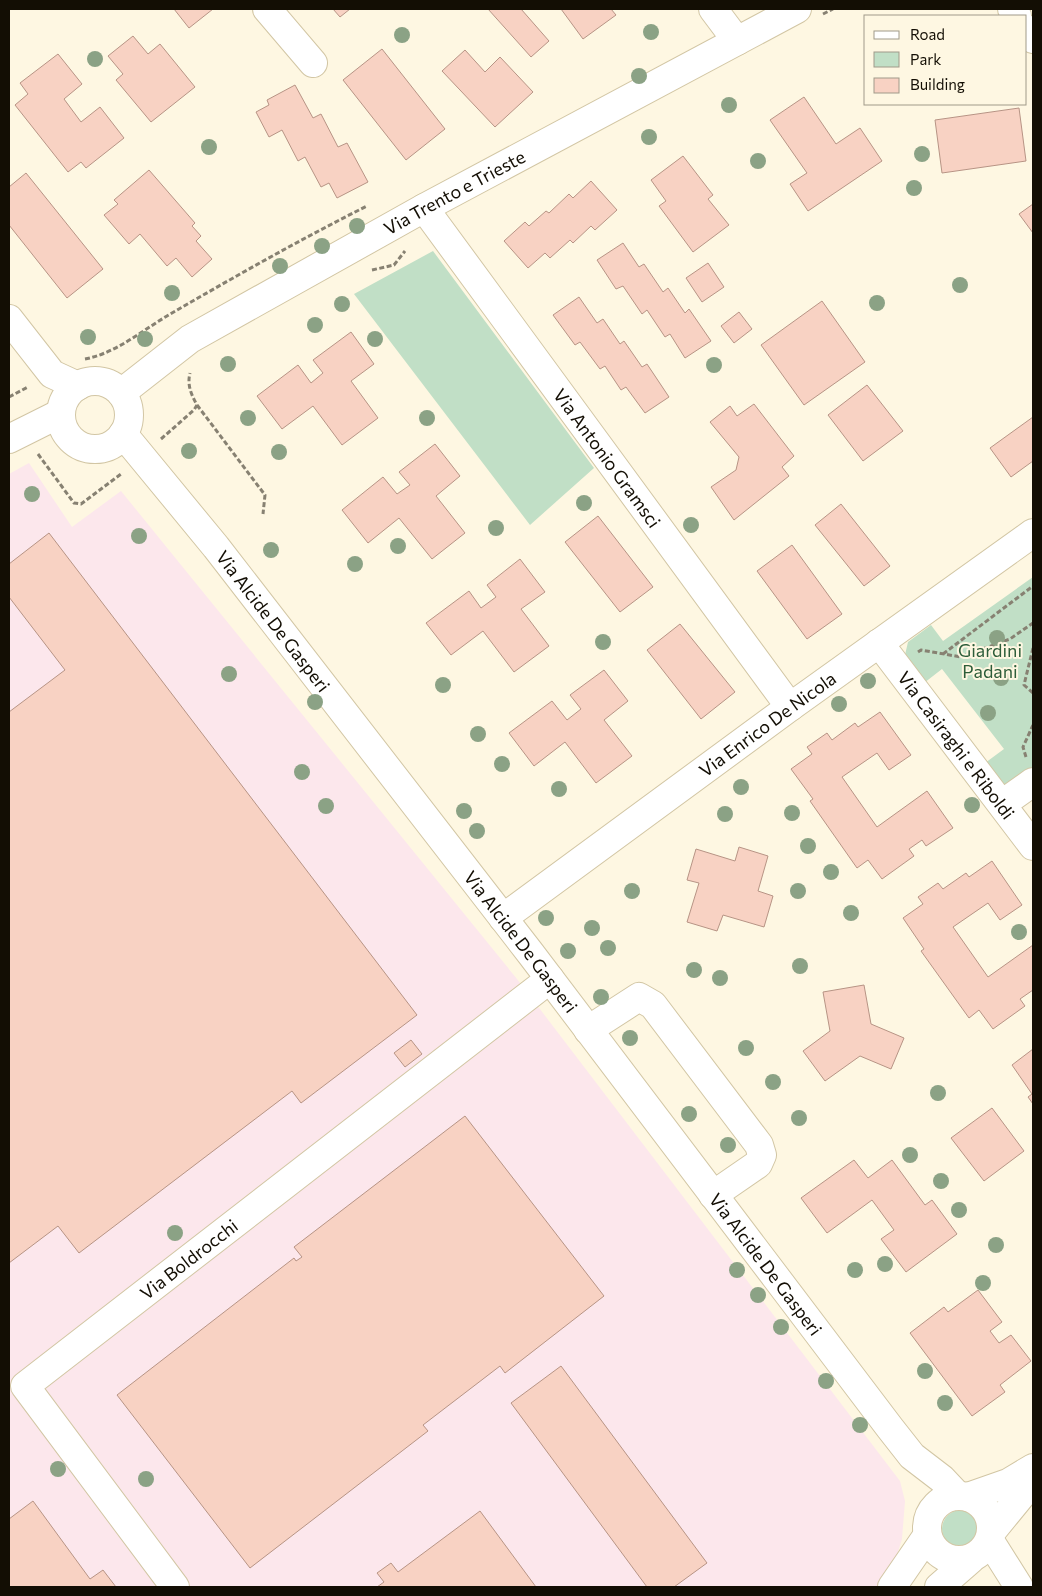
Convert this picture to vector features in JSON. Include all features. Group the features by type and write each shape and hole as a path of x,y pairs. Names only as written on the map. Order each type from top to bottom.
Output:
{"street":[{"path":"267,9 313,63"},
{"path":"713,9 737,41"},
{"name":"Via Trento e Trieste","path":"121,393 190,340 424,208 737,41 808,13"},
{"name":"Via Antonio Gramsci","path":"424,208 790,707"},
{"path":"9,319 52,374 78,386"},
{"path":"86,382 105,382 121,393 128,413 127,424 115,442 106,447 95,449 84,447 67,435 62,425 63,402 78,386 86,382"},
{"path":"9,439 61,414"},
{"name":"Via Alcide De Gasperi","path":"122,434 216,547 503,918 912,1456 927,1491 928,1525"},
{"name":"Via Enrico De Nicola","path":"503,918 790,707 1033,533"},
{"name":"Via Casiraghi e Riboldi","path":"879,643 1033,846"},
{"path":"1002,804 1031,773"},
{"name":"Via Boldrocchi","path":"175,1587 25,1386 550,979"},
{"path":"588,1030 639,997 654,1005 759,1145 762,1155 758,1164 713,1195"},
{"name":"Via Alcide De Gasperi","path":"912,1456 963,1496"},
{"path":"892,1587 928,1525 936,1505 946,1499 1008,1483 1033,1468"},
{"path":"939,1587 982,1552 991,1536 1033,1481"},
{"path":"963,1496 978,1501 986,1510 991,1520 991,1536 1019,1587"},
{"path":"928,1525 933,1548 944,1557 957,1561 970,1560"}],"path":[{"path":"808,13 833,9"},
{"path":"192,366 188,380 191,394 265,495 263,514"},
{"path":"37,452 74,503 81,504 143,458 168,431 194,410 197,404"},
{"path":"942,654 1033,586"},
{"path":"898,667 921,650 961,658 1010,640 1033,624"},
{"path":"1033,648 1024,684 1033,692"},
{"path":"1031,773 1023,747 1033,725"}],"shaded area":[{"path":"29,463 72,527 121,491 517,979 900,1481 905,1501 902,1539 888,1583 883,1587 9,1587 9,474"}],"green space":[{"path":"433,251 594,468 530,525 354,294"},
{"name":"Giardini Padani","path":"1033,577 1033,773 1016,785 1000,786 985,763 1004,749 942,669 924,683 905,655 908,642 931,625 943,641"},
{"path":"961,1510 975,1515 980,1529 975,1543 961,1548 947,1543 942,1529 947,1515"}],"building":[{"path":"174,9 213,9 189,28"},
{"path":"333,9 350,9 340,17"},
{"path":"488,9 521,9 549,41 531,57"},
{"path":"561,9 611,9 616,15 583,39"},
{"path":"133,36 148,54 160,44 195,87 151,122 116,80 123,74 108,56"},
{"path":"382,49 445,129 406,160 343,80"},
{"path":"465,50 485,72 500,57 533,92 495,127 442,71"},
{"path":"58,54 82,84 64,99 81,122 100,107 124,138 86,168 81,162 68,172 15,105 28,94 20,83"},
{"path":"295,85 313,118 321,114 338,147 347,143 368,182 337,198 329,183 321,187 305,157 298,161 282,130 269,137 256,112 269,105 267,100"},
{"path":"804,97 836,144 860,128 882,161 808,211 790,184 807,173 770,120"},
{"path":"1019,108 1026,161 942,173 935,120"},
{"path":"683,156 713,195 708,199 729,225 693,252 659,206 666,201 651,180"},
{"path":"149,170 195,223 192,226 201,236 196,241 212,259 192,277 176,258 167,266 140,234 129,244 104,215 118,204 114,200"},
{"path":"26,173 103,269 67,298 9,225 9,187"},
{"path":"591,181 617,210 595,230 591,226 573,243 570,240 550,258 545,253 528,268 504,241 525,222 529,226 546,211 549,213 569,194 573,198"},
{"path":"1033,204 1033,233 1019,214"},
{"path":"623,243 639,267 644,264 663,292 668,288 685,313 689,309 711,341 685,358 670,334 665,337 647,310 642,314 623,286 616,289 597,260"},
{"path":"708,263 724,287 702,302 686,278"},
{"path":"579,297 597,323 603,319 620,344 624,341 642,367 647,364 669,397 645,413 626,387 621,390 605,366 600,369 580,342 575,345 553,315"},
{"path":"822,301 865,362 804,405 761,345"},
{"path":"739,312 752,329 734,343 721,326"},
{"path":"351,332 374,364 351,381 378,418 342,445 313,406 282,429 257,396 298,365 311,383 323,373 313,360"},
{"path":"867,385 903,431 863,461 828,415"},
{"path":"754,404 794,456 782,467 789,476 734,520 711,487 736,470 739,457 710,422 730,406 737,416"},
{"path":"1033,417 1033,461 1011,477 990,448"},
{"path":"435,444 460,476 436,496 465,533 432,559 399,518 368,543 342,510 383,477 397,494 410,485 399,472"},
{"path":"841,504 890,566 864,586 815,525"},
{"path":"598,516 653,587 620,612 565,542"},
{"path":"49,533 417,1015 301,1103 292,1091 79,1253 58,1226 9,1263 9,712 65,670 9,597 9,564"},
{"path":"792,545 842,614 807,639 757,571"},
{"path":"520,559 545,592 521,609 549,646 514,672 483,631 451,655 426,623 469,591 481,608 496,597 487,585"},
{"path":"680,624 735,692 701,719 647,650"},
{"path":"604,670 628,701 604,720 632,756 596,783 565,742 534,766 509,733 552,701 567,720 581,709 570,695"},
{"path":"880,712 911,755 889,770 877,753 842,777 877,827 927,791 953,828 926,846 922,840 909,849 914,856 882,879 868,860 857,868 810,801 813,799 791,769 812,754 807,747 827,733 832,740 855,723 858,727"},
{"path":"739,847 768,856 758,891 773,896 764,927 723,915 717,931 687,922 699,883 687,880 696,849 735,861"},
{"path":"992,861 1022,905 1000,920 988,903 953,927 988,977 1033,945 1033,990 1020,999 1025,1006 993,1029 979,1010 969,1018 921,951 924,949 903,918 923,904 918,897 938,883 943,889 966,873 969,877"},
{"path":"864,985 871,1024 904,1038 891,1069 860,1056 825,1081 803,1051 830,1031 823,992"},
{"path":"411,1040 422,1054 405,1067 394,1053"},
{"path":"1033,1049 1033,1104 1028,1097 1032,1094 1012,1065"},
{"path":"992,1108 1024,1151 984,1181 951,1138"},
{"path":"465,1116 604,1296 505,1373 500,1366 423,1425 428,1431 250,1568 117,1395 294,1258 296,1261 302,1257 294,1247"},
{"path":"854,1160 868,1178 892,1160 925,1205 932,1200 957,1234 906,1272 881,1239 894,1230 872,1200 827,1233 801,1198"},
{"path":"978,1290 1002,1322 990,1331 999,1343 1011,1335 1031,1361 1000,1385 1005,1392 972,1416 910,1333 944,1307 948,1312"},
{"path":"561,1366 707,1563 674,1587 647,1587 511,1403"},
{"path":"33,1501 90,1579 103,1570 116,1587 9,1587 9,1519"},
{"path":"480,1511 536,1587 377,1587 384,1582 377,1573 391,1563 398,1572"}]}
